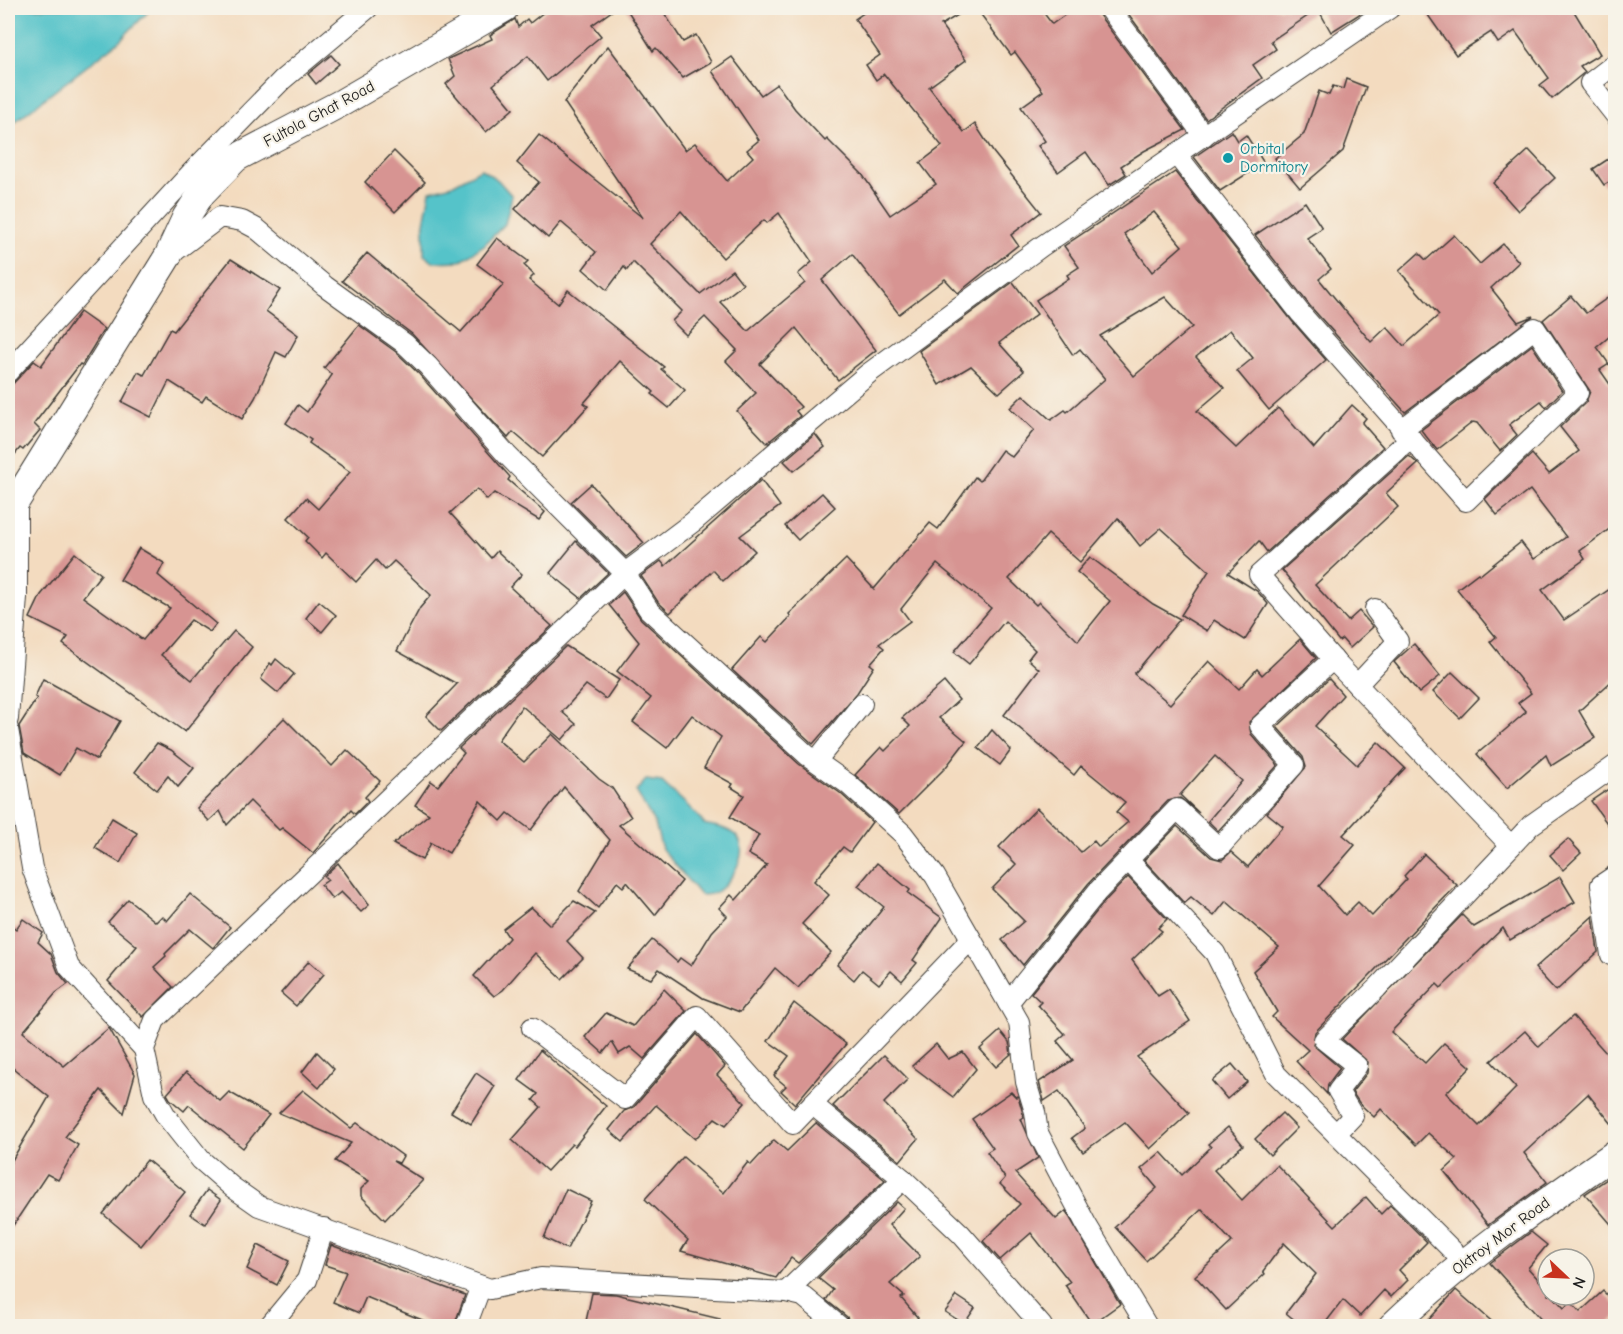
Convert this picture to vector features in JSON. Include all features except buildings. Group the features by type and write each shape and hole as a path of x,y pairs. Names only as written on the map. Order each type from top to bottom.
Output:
{"street":[{"path":"8,372 191,173 282,80 368,8"},
{"name":"Fultola Ghat Road","path":"12,506 168,256 186,218 202,193 236,158 343,102 505,8"},
{"path":"1109,8 1204,136"},
{"path":"144,1049 155,1020 625,573 693,522 869,373 1042,246 1390,8"},
{"path":"1616,63 1590,83 1616,116"},
{"path":"1176,154 1301,314 1406,434 1466,501 1578,393 1535,328 1406,434 1259,575 1357,685 1511,846"},
{"path":"168,256 220,217 242,221 257,229 325,286 404,343 423,361 507,455 625,573 649,610 816,760 848,784 903,834 934,876 1019,1022 1026,1082 1035,1112 1038,1133 1086,1224 1147,1326"},
{"path":"8,719 17,597 12,506"},
{"path":"1357,685 1398,641 1375,609"},
{"path":"1008,1003 1097,892 1177,808 1219,848 1294,765 1260,726 1333,659"},
{"path":"816,760 862,704"},
{"path":"8,729 32,868 69,967 144,1049 154,1095 166,1116 201,1160 259,1206 490,1289 541,1278 786,1292 803,1296 838,1326"},
{"path":"1336,1134 1353,1116 1338,1091 1357,1066 1324,1040 1377,988 1531,825 1616,765"},
{"path":"1128,860 1215,953 1276,1074 1465,1263"},
{"path":"1611,955 1600,885 1616,875"},
{"path":"532,1028 625,1099 697,1016 793,1124 971,939"},
{"path":"812,1104 903,1179 961,1234 1042,1326"},
{"name":"Oktroy Mor Road","path":"1392,1326 1422,1297 1465,1263 1616,1153"},
{"path":"786,1292 903,1179"},
{"path":"269,1326 307,1280 324,1228"},
{"path":"466,1326 481,1286"}],"water":[{"path":"8,8 152,8 118,42 8,127"},
{"path":"481,169 498,180 512,196 505,224 484,245 460,261 433,262 424,255 424,223 430,191 452,185"},
{"path":"646,780 662,782 690,807 704,824 727,830 738,838 741,851 737,867 723,887 716,892 700,895 662,849 655,824 636,791"}],"place":[{"name":"Orbital Dormitory","path":"1228,158"}]}
